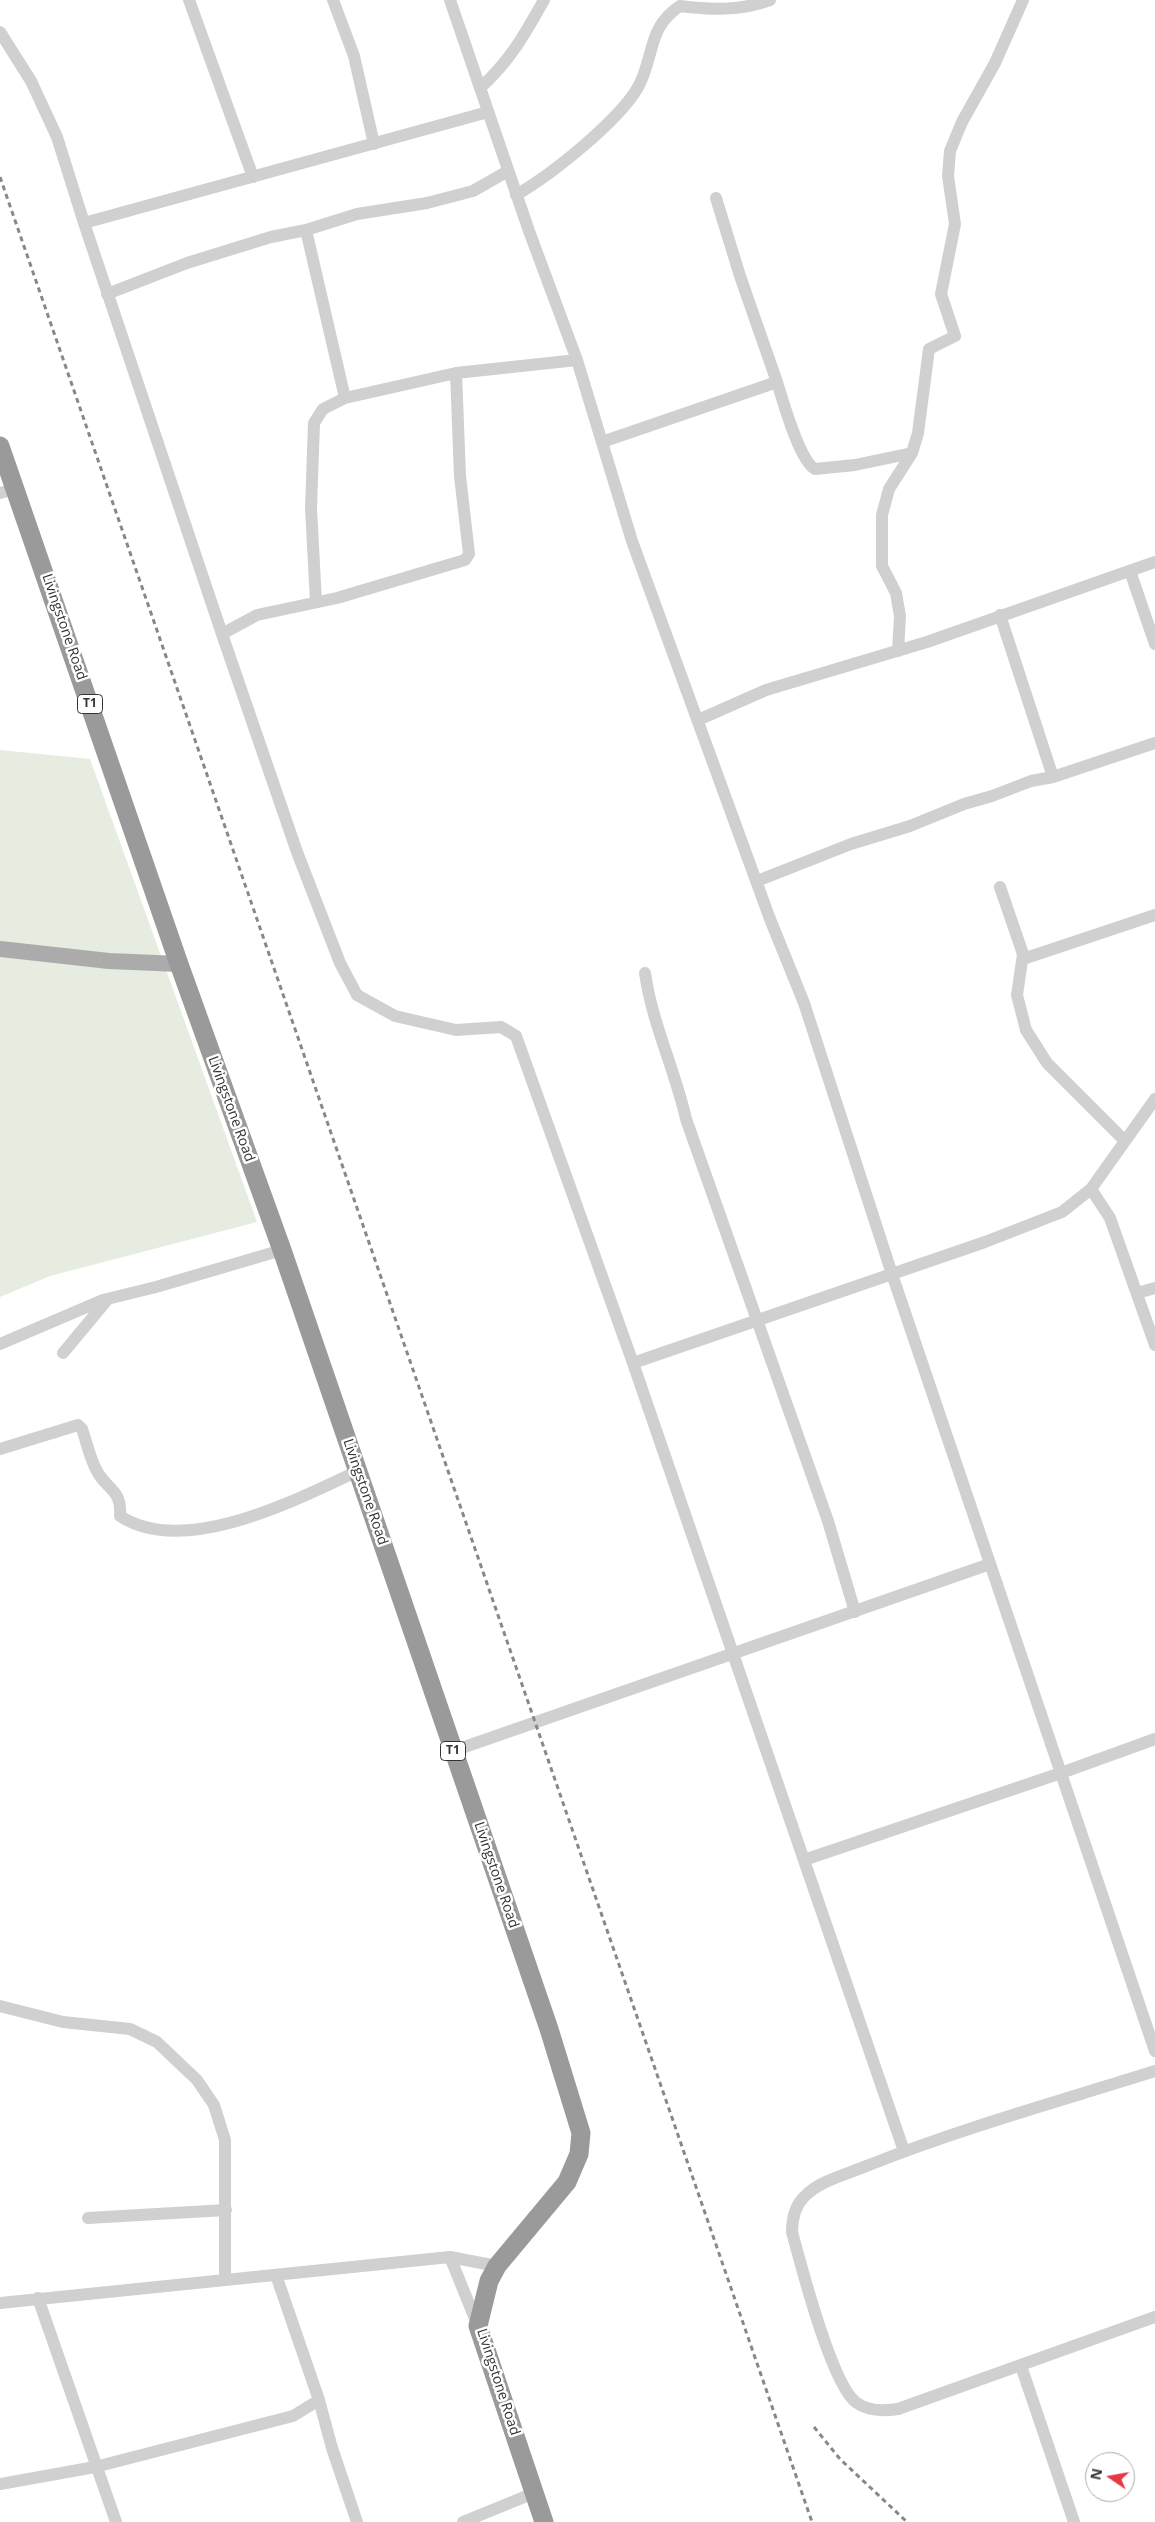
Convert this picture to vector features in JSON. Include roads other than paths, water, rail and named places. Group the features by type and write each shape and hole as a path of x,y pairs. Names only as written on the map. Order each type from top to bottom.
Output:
{"highway":[{"name":"Livingstone Road","path":"0,446 8,491 282,1250 549,2029 581,2134 579,2154 567,2182 497,2266 490,2281 478,2326 544,2522"}],"main road":[{"path":"0,949 109,961 180,964"}],"street":[{"path":"189,0 253,178"},
{"path":"333,0 354,56 374,144"},
{"path":"450,0 516,195 577,360 632,541 770,919 804,1003 892,1274 1155,2050"},
{"path":"480,88 501,69 512,55 544,0"},
{"path":"516,195 544,179 610,120 637,88 657,29 670,12 680,6 716,9 750,7 770,0"},
{"path":"898,651 896,593 882,566 882,515 889,489 912,453 918,433 929,349 955,336 942,294 955,224 948,176 950,151 962,122 995,63 1024,0"},
{"path":"0,32 30,81 57,137 107,294 222,634 297,852 340,963 357,994 395,1016 456,1030 501,1027 516,1036 633,1363 904,2151"},
{"path":"84,223 488,112"},
{"path":"107,294 187,263 271,237 306,230 357,214 427,203 473,191 508,171"},
{"path":"716,198 740,276 795,436 809,466 815,469 855,465 912,453"},
{"path":"306,230 345,398"},
{"path":"316,602 311,508 314,422 323,409 345,398 456,373 577,360"},
{"path":"222,634 256,615 337,598 465,560 469,554 460,476 456,373"},
{"path":"602,442 777,382"},
{"path":"698,720 766,690 898,651 1155,562"},
{"path":"1130,571 1155,644"},
{"path":"1000,615 1053,778"},
{"path":"757,881 851,844 910,826 964,804 992,796 1031,781 1053,778 1155,743"},
{"path":"1000,887 1023,958 1017,995 1026,1030 1047,1063 1124,1140"},
{"path":"1023,958 1155,915"},
{"path":"645,974 647,992 680,1092 686,1120 828,1522 855,1612"},
{"path":"633,1363 985,1242 1062,1212 1091,1189 1124,1140 1155,1099"},
{"path":"1091,1189 1110,1218 1155,1345"},
{"path":"0,1344 108,1299 282,1250"},
{"path":"1137,1293 1155,1288"},
{"path":"63,1352 108,1299"},
{"path":"0,1449 78,1425 82,1429 99,1474 112,1487 121,1506 120,1516 130,1523 170,1532 195,1530 232,1522 275,1508 358,1471"},
{"path":"453,1751 990,1564"},
{"path":"804,1860 1061,1773 1155,1739"},
{"path":"0,2006 63,2022 130,2029 157,2042 197,2080 214,2105 222,2124 227,2154 225,2280"},
{"path":"1155,2071 904,2151 816,2187 804,2197 792,2219 792,2232 832,2360 844,2388 857,2404 886,2411 898,2409 1155,2317"},
{"path":"88,2218 226,2210"},
{"path":"0,2303 450,2256 497,2266"},
{"path":"450,2256 478,2326"},
{"path":"276,2275 319,2400 332,2448 357,2522"},
{"path":"38,2298 95,2467 116,2522"},
{"path":"1021,2366 1074,2522"},
{"path":"0,2484 95,2467 293,2416 319,2400"},
{"path":"463,2522 534,2493"}],"railway":[{"path":"0,177 812,2522"},
{"path":"814,2427 840,2459 907,2522"}]}
